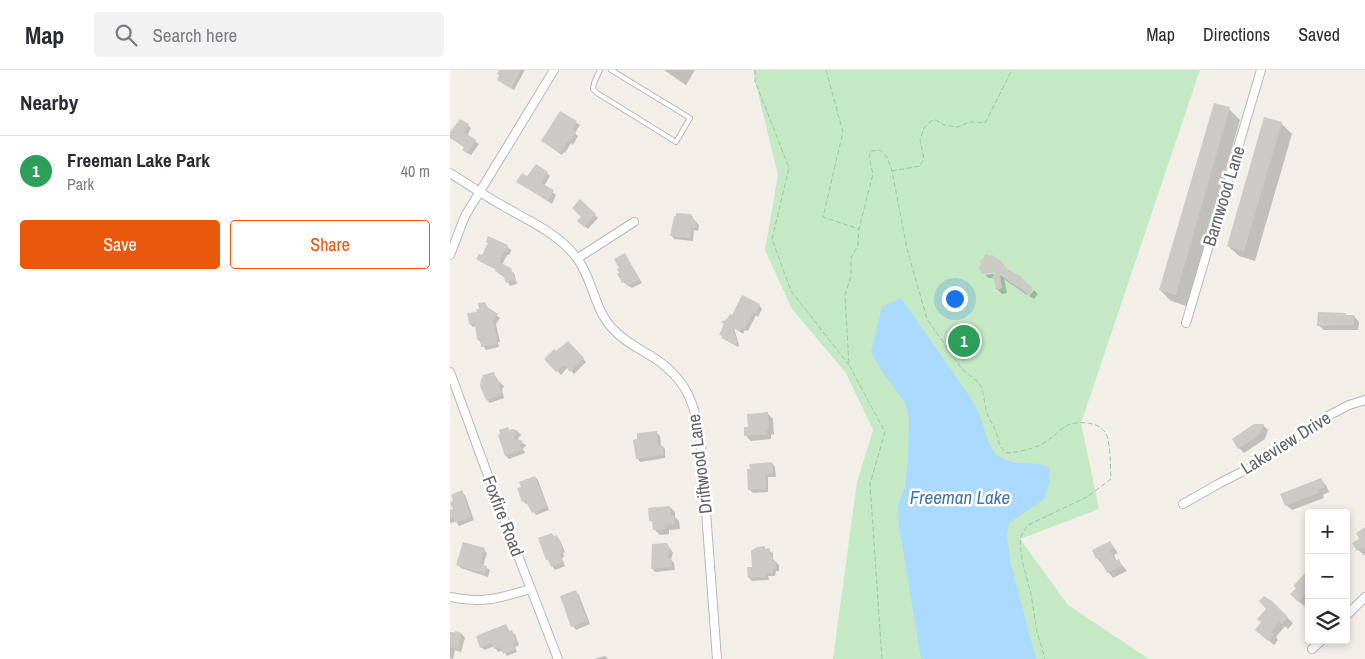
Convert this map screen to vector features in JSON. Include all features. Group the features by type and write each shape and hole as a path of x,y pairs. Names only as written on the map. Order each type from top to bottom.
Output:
{"street":[{"path":"450,255 460,227 479,192 554,70"},
{"name":"Barnwood Lane","path":"1186,323 1261,70"},
{"name":"Driftwood Lane","path":"450,173 555,236 569,248 578,258 586,273 604,317 612,329 625,341 670,370 682,384 692,401 701,445 717,659"},
{"path":"578,258 634,222"},
{"name":"Foxfire Road","path":"450,372 530,589 558,659"},
{"name":"Lakeview Drive","path":"1183,504 1266,459 1324,418 1342,408 1365,400"},
{"path":"450,597 468,600 488,600 530,589"},
{"path":"1350,612 1365,597"},
{"path":"1312,649 1318,644"}],"lane":[{"path":"600,70 594,83 594,89 597,93 676,142 690,118 611,70"}],"path":[{"path":"755,70 755,81 789,168 772,239 791,291 850,365 886,432 870,484 882,659"},
{"path":"826,70 843,132 823,217 859,229"},
{"path":"892,171 920,166 924,159 920,140 924,128 931,121 936,120 944,125 958,127 969,122 985,123 1012,70"},
{"path":"850,365 845,295 851,276 851,258 858,245 859,229 873,174 869,157 871,151 880,150 887,157 892,171 907,249 927,319 962,369 978,382 982,388 987,414 996,431 1000,446 1006,453 1023,452 1043,444 1067,425 1090,423 1099,426 1107,435 1111,479 1087,497 1028,526 1020,539 1023,564 1031,594 1037,632 1045,659"}],"green space":[{"path":"754,70 1200,70 1081,423 1099,509 1020,539 1068,605 1149,659 833,659 857,482 873,430 846,373 792,309 765,250 778,175"}],"water":[{"name":"Freeman Lake","path":"901,298 970,397 996,454 1008,461 1038,464 1050,468 1045,499 1009,523 1007,535 1010,560 1036,659 921,659 899,525 898,505 905,488 909,418 905,403 871,352 882,307"}],"building":[{"path":"499,70 521,70 511,88 497,80"},
{"path":"1214,103 1230,107 1176,295 1159,290"},
{"path":"560,111 577,121 572,130 576,132 570,142 567,141 562,151 560,150 559,152 541,141"},
{"path":"1264,117 1282,122 1244,251 1227,246"},
{"path":"460,119 469,124 464,132 476,140 467,153 462,150 464,147 450,138 450,132"},
{"path":"536,164 548,172 541,183 554,190 548,201 516,182 522,173 527,176"},
{"path":"580,199 596,214 584,227 577,221 581,217 572,208"},
{"path":"676,213 691,214 693,220 696,221 695,228 691,228 690,238 670,236"},
{"path":"488,236 508,245 507,251 504,252 499,262 511,268 515,280 506,283 503,275 495,271 496,269 476,259 479,254 482,255 488,243 486,242"},
{"path":"625,253 639,280 627,286 625,281 622,283 617,273 619,273 617,269 619,268 614,259"},
{"path":"986,254 1000,260 1007,269 1022,277 1033,288 1029,295 1000,275 1002,288 996,290 994,279 992,278 995,272 982,274 979,268 982,263 980,262"},
{"path":"742,295 760,304 755,314 752,313 745,329 742,327 740,331 732,327 737,341 735,345 719,335 724,324 721,322 727,319 730,314 732,315"},
{"path":"485,302 486,306 498,314 493,320 497,344 481,347 480,339 477,340 475,323 469,324 467,313 477,312 476,309 479,309 478,303"},
{"path":"1318,312 1354,315 1354,325 1317,326"},
{"path":"568,341 584,358 570,372 564,365 556,372 544,359 554,349 556,351"},
{"path":"494,372 497,381 501,382 499,386 502,395 486,400 480,386 481,380 483,375"},
{"path":"768,412 769,429 766,430 767,434 744,436 744,427 748,427 747,414"},
{"path":"1254,424 1264,424 1260,434 1238,449 1232,439"},
{"path":"508,427 509,430 518,431 514,438 523,441 520,445 522,450 505,456 498,435 500,434 499,430"},
{"path":"657,431 658,445 662,445 663,455 636,459 633,440 637,439 637,433"},
{"path":"772,462 773,474 765,474 766,489 748,490 747,469 750,469 749,464"},
{"path":"535,476 547,507 532,513 525,500 522,502 517,488 521,487 519,482"},
{"path":"1321,478 1325,487 1318,490 1320,492 1285,506 1280,494"},
{"path":"462,490 471,517 455,523 453,518 450,519 450,510 453,509 450,503 453,500 451,495"},
{"path":"670,506 675,524 664,525 665,529 653,530 652,521 649,521 648,508"},
{"path":"1365,527 1365,549 1364,547 1357,551 1352,543 1359,539 1356,533"},
{"path":"552,533 553,537 557,535 563,549 560,550 562,554 560,554 563,562 551,567 548,559 546,560 538,538"},
{"path":"1110,541 1114,548 1110,550 1115,561 1119,559 1122,566 1107,573 1099,557 1096,559 1092,550"},
{"path":"463,542 485,548 480,564 487,566 485,574 456,565"},
{"path":"667,543 670,549 667,558 671,558 672,567 651,569 652,544"},
{"path":"765,546 765,549 770,548 770,557 772,556 773,561 776,561 776,568 773,568 772,573 766,573 766,577 748,578 747,567 752,567 751,551 757,547"},
{"path":"1305,573 1305,594 1298,602 1290,594 1296,588 1293,586"},
{"path":"576,590 587,621 571,627 560,596"},
{"path":"1264,596 1272,601 1288,617 1282,624 1279,622 1271,632 1274,634 1268,641 1255,630 1261,622 1257,619 1266,609 1259,601"},
{"path":"506,624 509,631 512,630 517,642 513,644 515,649 503,654 500,647 494,649 492,643 480,648 476,636"},
{"path":"455,631 462,633 458,649 450,647 450,633 455,635"}],"place":[{"name":"Freeman Lake Park","path":"964,341"}]}
